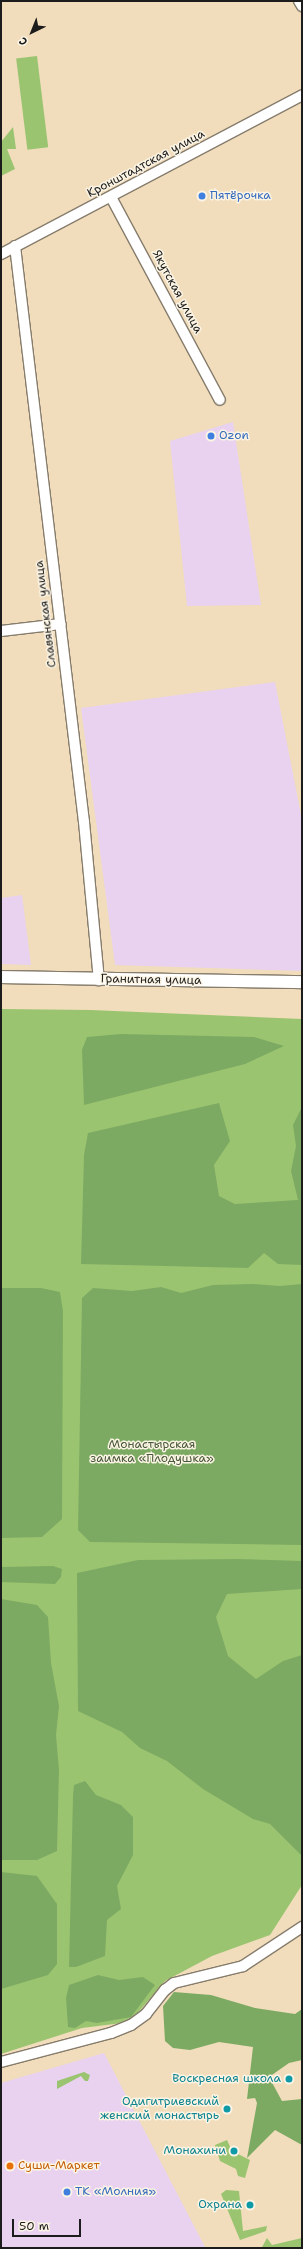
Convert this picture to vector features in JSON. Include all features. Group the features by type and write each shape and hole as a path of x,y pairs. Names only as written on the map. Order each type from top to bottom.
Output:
{"street":[{"path":"299,1 302,6"},
{"name":"Кронштадтская улица","path":"1,254 302,95"},
{"name":"Якутская улица","path":"111,197 220,400"},
{"name":"Славянская улица","path":"15,246 60,624 99,980"},
{"path":"1,631 60,624"},
{"name":"Гранитная улица","path":"1,977 99,980 302,982"},
{"path":"1,2062 111,2033 131,2025 146,2014 165,1990 174,1983 243,1966 302,1927"}],"shaded area":[{"path":"233,422 261,605 187,606 170,441"},
{"path":"275,682 302,820 302,971 115,965 81,708"},
{"path":"22,895 31,965 1,964 1,898"},
{"path":"104,2053 205,2247 1,2248 1,2083"}],"green space":[{"path":"37,56 48,147 27,150 16,59"},
{"path":"13,127 16,149 7,149 15,169 1,176 1,142"},
{"name":"Монастырская заимка «Плодушка»","path":"1,1009 91,1010 302,1019 302,1885 270,1935 212,1956 165,1981 130,2022 82,2028 1,2054"},
{"path":"121,1034 254,1037 284,1046 245,1064 84,1105 82,1050 87,1037"},
{"path":"219,1103 230,1141 214,1165 219,1196 235,1204 298,1200 291,1171 296,1146 293,1125 302,1107 302,1265 278,1264 264,1253 248,1268 81,1264 84,1155 88,1133"},
{"path":"253,1284 280,1286 302,1284 302,1545 90,1542 78,1530 82,1298 93,1288 132,1291 161,1287 181,1293 213,1285"},
{"path":"1,1288 41,1288 60,1292 63,1311 62,1519 42,1537 1,1538"},
{"path":"237,1559 302,1561 302,1589 227,1594 216,1617 228,1656 256,1679 283,1661 302,1655 302,1856 270,1824 253,1819 203,1789 167,1761 140,1748 122,1732 78,1711 77,1573 138,1560"},
{"path":"53,1566 62,1569 61,1577 55,1584 1,1582 1,1567"},
{"path":"1,1599 37,1605 48,1617 51,1663 59,1706 56,1735 59,1770 57,1851 37,1860 1,1860"},
{"path":"85,1781 96,1795 121,1805 133,1817 133,1855 117,1886 121,1909 107,1920 105,1956 76,1967 69,1967 73,1795 74,1785"},
{"path":"1,1872 37,1876 57,1904 57,1964 48,1975 1,1989"},
{"path":"98,1975 119,1980 143,1977 155,1985 131,2017 97,2023 86,2021 75,2028 68,2027 66,1998 69,1985"},
{"path":"174,1992 211,1995 255,2008 295,2014 302,2009 302,2060 289,2063 269,2077 282,2101 302,2099 302,2145 275,2130 247,2158 257,2103 255,2098 247,2099 253,2047 219,2042 190,2050 173,2048 165,2041 163,2006"},
{"path":"84,2072 90,2075 88,2081 85,2081 81,2076 57,2089 57,2081"},
{"path":"227,2140 232,2151 250,2160 245,2178 238,2176 236,2169 220,2161 215,2145"},
{"path":"226,2190 239,2191 243,2231 267,2226 266,2231 240,2240 221,2194"},
{"path":"267,2238 272,2245 302,2238 302,2248 258,2248 262,2247"}],"place":[{"name":"Пятёрочка","path":"202,196"},
{"name":"Ozon","path":"211,436"},
{"name":"Воскресная школа","path":"289,2079"},
{"name":"Одигитриевский женский монастырь","path":"227,2109"},
{"name":"Монахини","path":"234,2151"},
{"name":"Суши-Маркет","path":"10,2166"},
{"name":"ТК «Молния»","path":"67,2192"},
{"name":"Охрана","path":"250,2205"}]}
